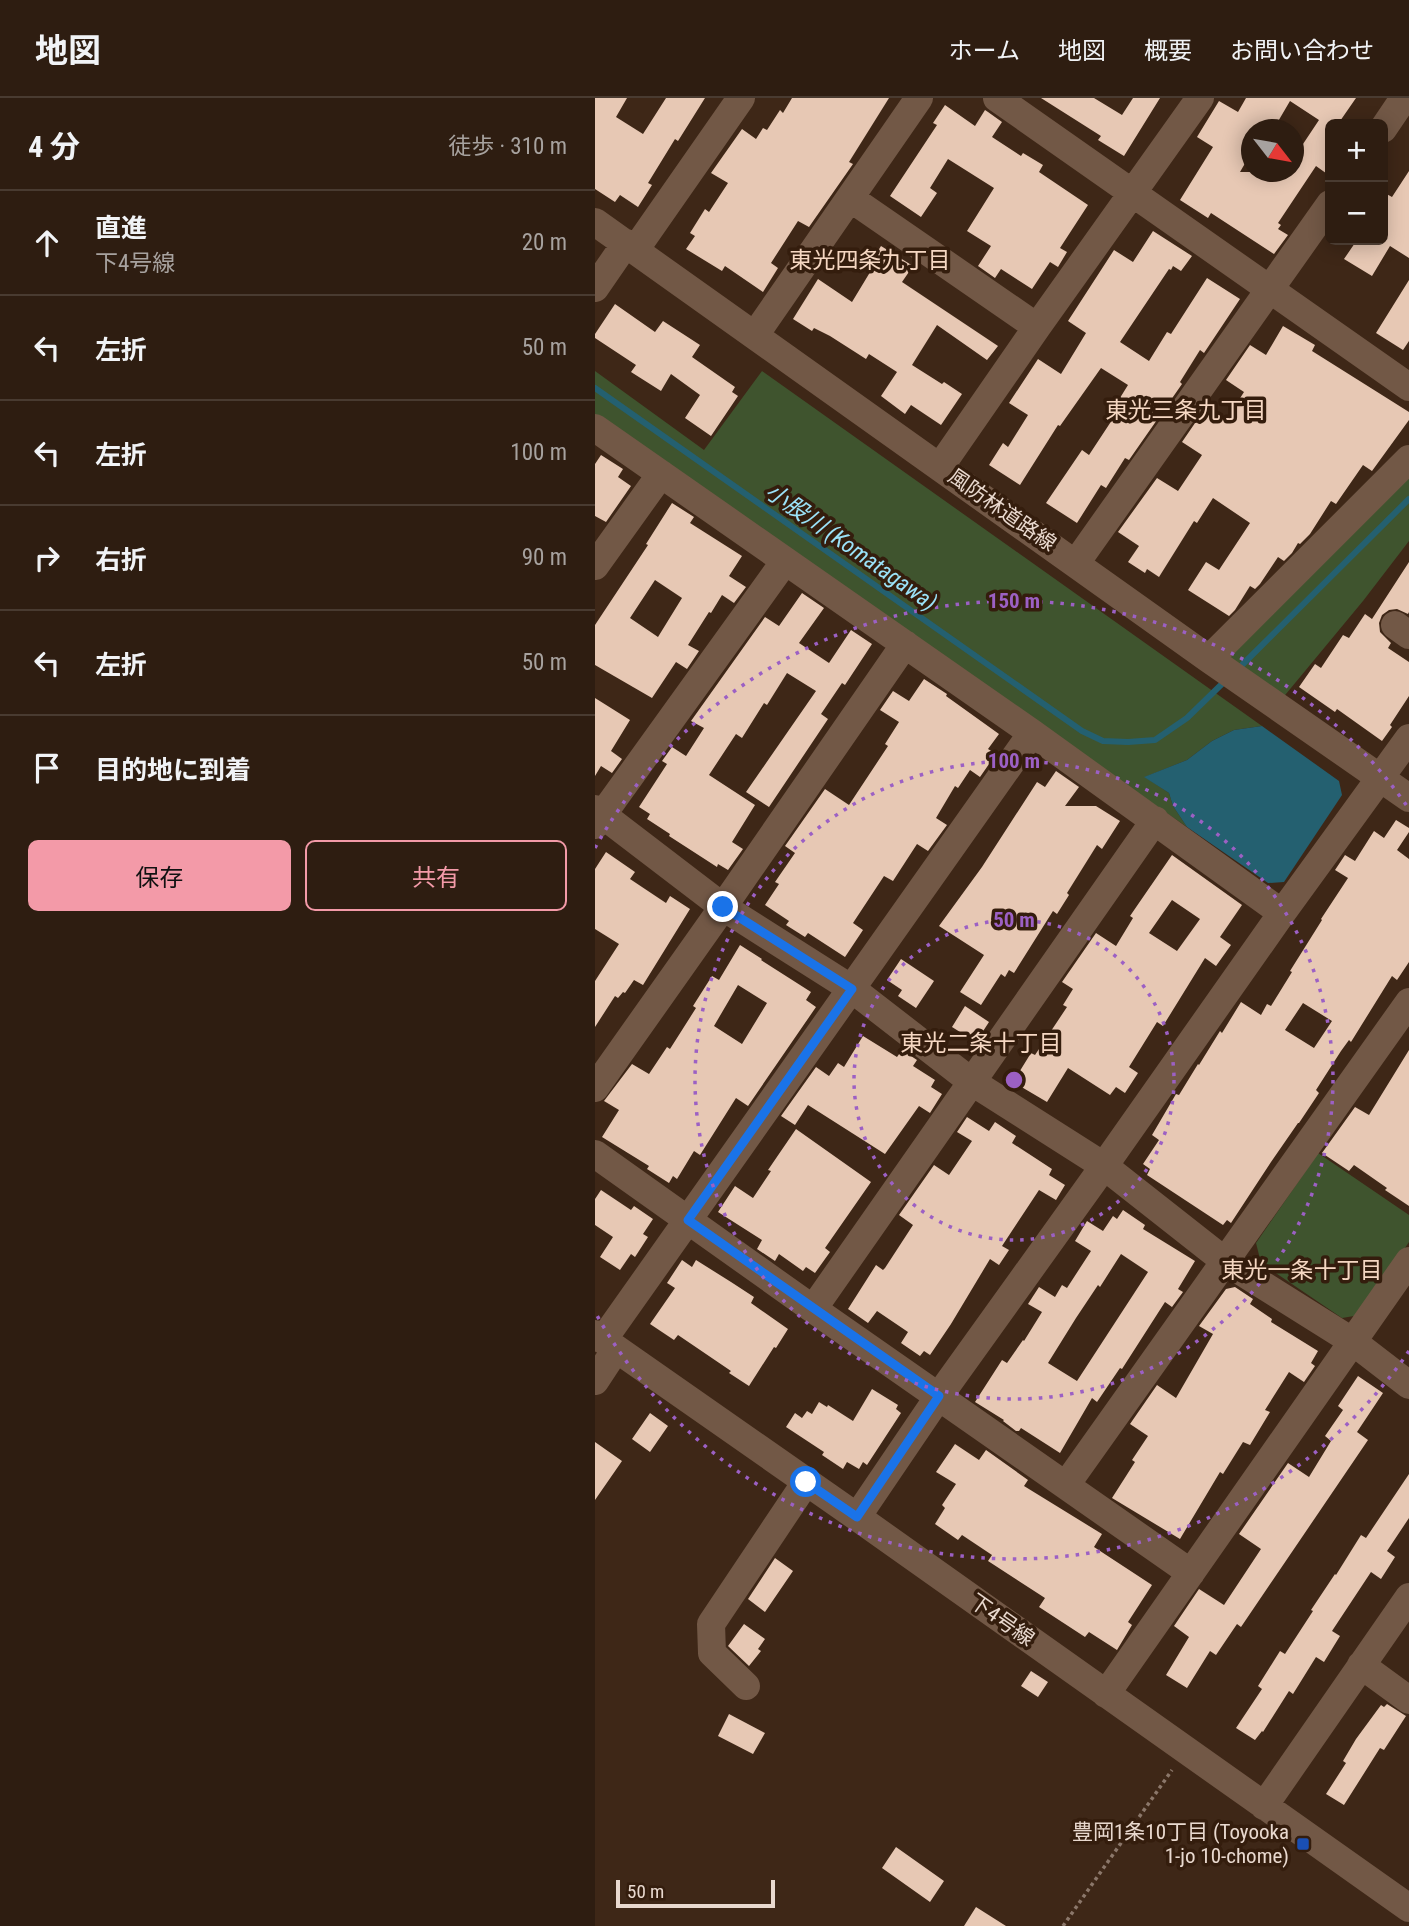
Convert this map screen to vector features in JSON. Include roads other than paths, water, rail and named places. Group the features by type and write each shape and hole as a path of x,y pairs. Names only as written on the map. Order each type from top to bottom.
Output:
{"street":[{"path":"595,288 631,247 741,98"},
{"path":"755,335 919,98"},
{"path":"940,467 1200,98"},
{"path":"1388,122 1404,98"},
{"path":"1011,102 1133,193 1409,387"},
{"path":"850,198 1037,327"},
{"path":"1076,563 1325,211"},
{"name":"風防林道路線","path":"595,222 1409,798"},
{"path":"595,428 905,643 1282,912"},
{"path":"1217,664 1409,459"},
{"path":"595,566 661,474"},
{"path":"785,561 598,816 723,907 852,989 972,1082 1104,1166 1226,1262 1352,1341 1409,1385"},
{"path":"595,1088 905,643"},
{"path":"595,1381 605,1341 1032,733"},
{"path":"857,1517 939,1396 1282,912 1409,738"},
{"path":"813,1309 1155,820"},
{"path":"1066,1485 1409,1002"},
{"path":"595,1154 1191,1573"},
{"path":"1106,1694 1409,1261"},
{"name":"下4号線","path":"605,1341 1409,1908"},
{"path":"745,1685 712,1654 711,1623 806,1482"},
{"path":"1264,1806 1409,1597"},
{"path":"1361,1665 1409,1700"}],"water":[{"path":"1262,726 1339,781 1342,795 1284,882 1268,883 1187,827 1173,806 1169,793 1144,777 1187,760 1212,741 1234,730"}],"waterway":[{"name":"小股川 (Komatagawa)","path":"595,388 1082,731 1103,741 1155,740 1187,718 1226,680"},
{"name":"小股川 (Komatagawa)","path":"1237,670 1409,499"}],"place":[{"name":"豊岡1条10丁目 (Toyooka 1-jo 10-chome)","path":"1303,1844"}],"district":[{"name":"東光四条九丁目","path":"870,260"},
{"name":"東光三条九丁目","path":"1186,410"},
{"name":"東光二条十丁目","path":"981,1043"},
{"name":"東光一条十丁目","path":"1302,1270"}]}
